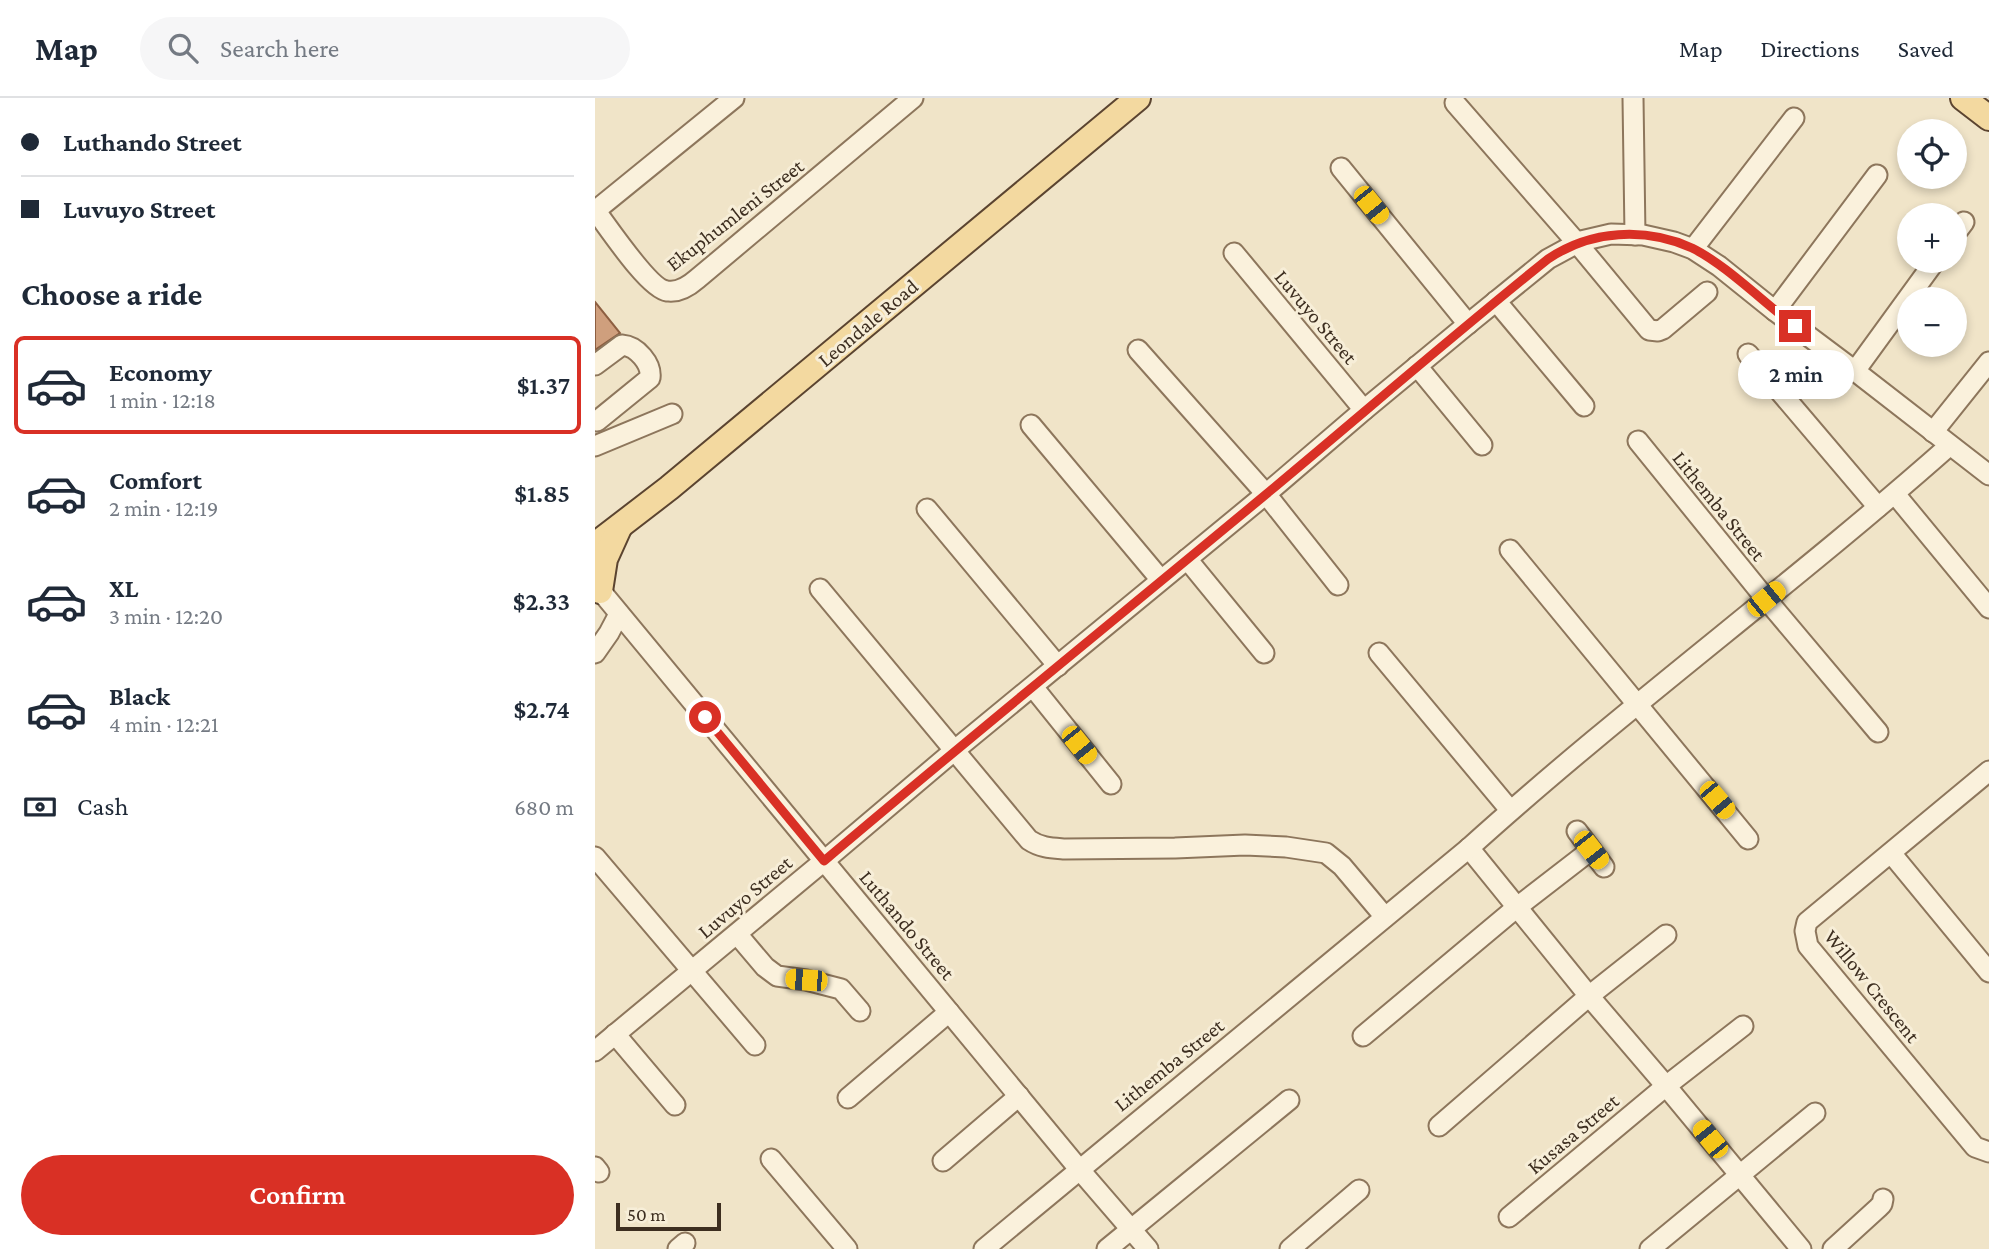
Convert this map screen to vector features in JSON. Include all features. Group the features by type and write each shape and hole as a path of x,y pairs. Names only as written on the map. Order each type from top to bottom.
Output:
{"main road":[{"name":"Leondale Road","path":"606,534 1139,98"},
{"path":"1963,98 1989,118"},
{"path":"603,596 606,534"}],"street":[{"path":"595,211 734,98"},
{"name":"Ekuphumleni Street","path":"595,211 656,286 670,292 682,289 913,98"},
{"path":"1633,98 1635,234"},
{"path":"1455,103 1649,330 1663,329 1707,292"},
{"path":"1693,249 1794,118"},
{"path":"1341,168 1468,324"},
{"path":"1775,311 1877,175"},
{"name":"Luvuyo Street","path":"595,1051 1468,324 1548,259 1577,243 1611,234 1635,234 1658,237 1693,249 1719,266 1989,475"},
{"name":"Luvuyo Street","path":"1234,253 1364,410"},
{"path":"1855,371 1926,273"},
{"path":"1496,301 1584,406"},
{"path":"595,365 622,345 627,345 650,367 651,375 596,420 599,444 672,414"},
{"path":"1139,350 1266,494 1338,585"},
{"path":"1748,354 1878,507"},
{"path":"1933,432 1989,362"},
{"path":"1417,366 1482,445"},
{"path":"1031,425 1161,580"},
{"name":"Lithemba Street","path":"1638,441 1878,732"},
{"name":"Lithemba Street","path":"984,1249 1469,848 1510,810 1637,704 1895,494 1949,446"},
{"path":"1895,494 1989,608"},
{"path":"927,509 1058,666"},
{"path":"1510,550 1748,839"},
{"path":"1187,559 1264,653"},
{"path":"820,589 1030,840 1037,845 1065,849 1245,845 1326,853 1342,866 1385,917"},
{"path":"595,653 609,633 603,596"},
{"name":"Luthando Street","path":"603,596 1148,1249"},
{"path":"1379,653 1510,810"},
{"path":"1033,687 1111,783"},
{"name":"Willow Crescent","path":"1987,778 1807,922 1805,939 1808,946 1975,1147 1989,1152"},
{"path":"1577,831 1604,867"},
{"path":"1469,848 1801,1249"},
{"path":"1363,1036 1516,908 1591,850"},
{"path":"1891,853 1989,972"},
{"path":"595,857 755,1045"},
{"path":"737,934 765,967 777,976 841,989 860,1011"},
{"path":"1439,1126 1589,996 1666,935"},
{"path":"848,1098 949,1012"},
{"name":"Kusasa Street","path":"1509,1217 1666,1086 1744,1026"},
{"path":"615,1034 675,1105"},
{"path":"943,1161 1019,1096"},
{"path":"1107,1249 1289,1100"},
{"path":"1650,1249 1815,1114"},
{"path":"771,1159 847,1249"},
{"path":"1290,1249 1359,1190"},
{"path":"1833,1249 1882,1204 1883,1199"}],"building":[{"path":"595,302 620,333 595,350"}],"route":[{"path":"705,717 824,861 1417,366 1548,259 1564,249 1611,234 1643,234 1674,242 1693,249 1719,266 1795,326"}]}
